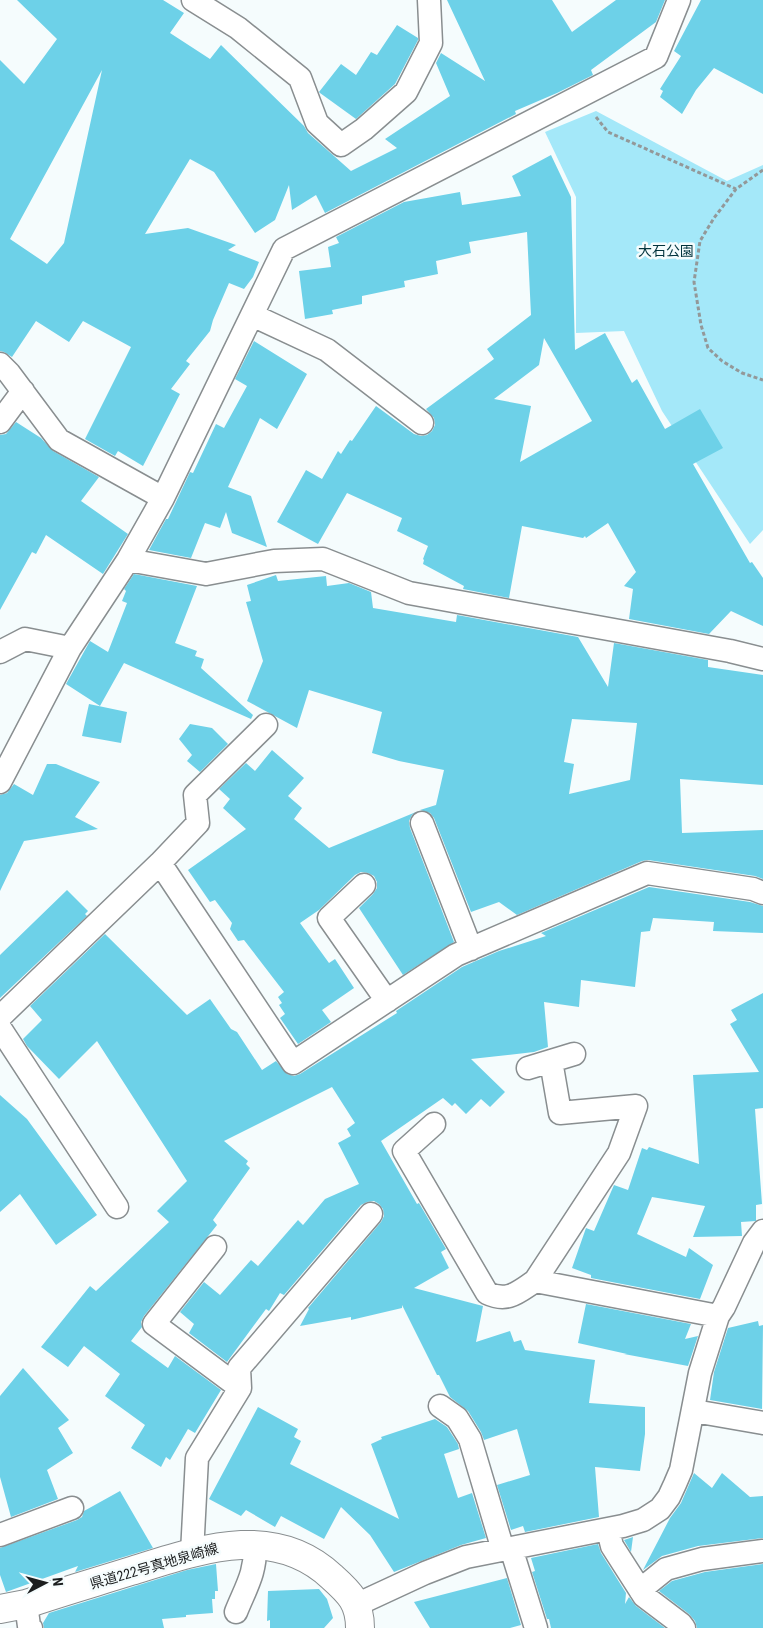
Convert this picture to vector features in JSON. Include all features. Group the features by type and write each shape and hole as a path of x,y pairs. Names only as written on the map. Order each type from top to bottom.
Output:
{"main road":[{"name":"県道222号真地泉崎線","path":"19,1614 192,1553 238,1544 290,1550 306,1557 321,1566 346,1590 358,1616"}],"street":[{"path":"193,0 238,28 300,78 317,123 341,145 364,129 406,92 431,43 429,0"},
{"path":"0,782 70,648 128,560 163,498 284,250 656,57 679,0"},
{"path":"252,315 327,350 422,423"},
{"path":"0,364 59,440 163,498"},
{"path":"0,422 22,391"},
{"path":"128,560 206,574 274,561 323,559 409,593 730,651 763,659"},
{"path":"0,652 25,639 70,648"},
{"path":"0,1017 160,863 198,823 195,795 266,725"},
{"path":"422,823 471,948"},
{"path":"160,863 293,1063 456,955 647,873 753,889 763,893"},
{"path":"364,885 329,918 386,1001"},
{"path":"0,1028 117,1207"},
{"path":"528,1068 574,1054"},
{"path":"434,1124 404,1151 487,1293 497,1297 509,1297 535,1281 619,1153 636,1106 560,1113 551,1061"},
{"path":"192,1553 197,1458 240,1388 239,1368 371,1214"},
{"path":"358,1616 425,1573 466,1557 608,1530 643,1520 660,1509 669,1497 682,1470 700,1374 718,1316 754,1243 763,1231"},
{"path":"215,1247 154,1324 240,1388"},
{"path":"535,1281 718,1316"},
{"path":"440,1406 457,1418 470,1439 536,1628"},
{"path":"694,1411 763,1423"},
{"path":"0,1534 72,1508"},
{"path":"608,1530 612,1546 644,1596 684,1628"},
{"path":"236,1612 253,1572 255,1545"},
{"path":"640,1590 666,1569 702,1559 763,1551"}],"path":[{"path":"580,97 608,132 736,189"},
{"path":"763,170 736,189 714,218 700,241 694,282 700,325 708,348 722,361 742,373 763,380"}],"green space":[{"name":"大石公園","path":"596,111 727,181 763,165 763,530 750,544 662,411 624,331 576,333 576,197 545,132"}],"building":[{"path":"17,0 163,0 184,13 170,33 210,59 221,45 304,126 308,133 351,171 397,148 385,139 450,96 436,63 441,53 485,81 447,0 552,0 572,32 616,0 665,0 656,22 591,70 593,75 515,111 516,114 325,213 316,195 292,210 289,185 275,220 255,233 214,172 190,159 145,234 188,228 236,245 228,250 259,262 253,277 244,289 229,283 210,331 186,361 190,364 171,389 180,394 143,466 118,451 115,456 85,439 131,347 83,321 69,342 36,321 12,357 0,351 0,60 24,84 57,39","holes":["102,70 64,243 47,264 10,239"]},
{"path":"701,0 763,0 763,94 714,68 696,90 682,114 660,97 663,91 660,89 681,56 674,51"},
{"path":"397,25 418,38 418,40 395,84 356,119 319,92 341,64 356,75 371,52 377,55"},
{"path":"551,155 571,197 575,350 605,333 632,383 637,379 665,429 700,409 723,448 693,464 750,563 752,562 763,578 763,626 731,611 709,634 629,619 633,589 624,586 636,572 608,523 586,538 585,536 583,538 522,526 509,598 463,589 464,586 423,564 428,546 397,531 402,518 347,493 318,544 277,522 306,470 322,479 338,451 341,454 350,440 352,441 376,406 414,434 427,435 432,431 435,425 434,418 426,409 494,359 487,349 531,315 527,232 469,242 471,253 436,261 438,274 404,281 405,287 362,296 362,304 332,310 333,314 305,319 299,271 331,267 328,247 339,243 336,237 404,202 460,192 462,205 521,196 512,176","holes":["544,338 592,421 520,462 531,406 494,399 539,365"]},
{"path":"254,341 307,374 277,429 260,418 228,487 251,496 267,547 232,533 226,512 220,528 205,523 191,558 149,550 166,519 168,519 190,472 193,473 216,424 224,428 247,386 235,379"},
{"path":"16,422 41,438 53,451 99,477 81,501 128,534 103,574 46,535 36,554 32,552 0,610 0,435 6,434"},
{"path":"134,574 197,586 175,643 197,651 195,656 204,659 201,668 253,715 251,719 124,663 100,706 66,684 90,641 108,652 127,603 122,601 126,591 124,589"},
{"path":"276,575 278,581 326,576 327,586 349,583 371,592 373,608 456,622 457,615 578,637 608,687 614,643 708,660 708,667 763,675 763,785 680,779 682,833 763,830 763,879 755,876 648,860 517,915 499,902 471,912 434,818 430,813 420,810 436,805 444,770 399,761 372,753 382,712 309,690 297,728 247,701 263,661 246,602 251,601 247,585","holes":["572,719 637,723 630,780 569,794 574,764 564,762"]},
{"path":"89,704 127,712 121,743 82,736"},
{"path":"190,724 212,728 228,744 200,772 187,761 192,755 179,739"},
{"path":"272,750 304,778 288,796 302,808 294,819 329,848 416,812 409,821 410,828 454,942 403,975 359,908 373,894 377,888 377,882 374,876 368,873 361,872 355,875 319,910 300,923 329,963 335,959 354,988 322,1010 331,1022 298,1044 280,1018 285,1014 279,1005 282,1003 278,997 284,992 244,940 238,941 230,929 232,923 215,900 210,902 188,870 246,829 223,808 230,799 219,789 246,763 255,771"},
{"path":"47,764 56,764 100,782 75,817 98,829 24,841 0,891 0,795 7,793 14,784 33,795"},
{"path":"649,887 750,902 763,906 763,933 713,931 714,922 653,918 650,931 641,932 635,987 581,980 579,1007 544,1002 548,1047 534,1052 471,1059 505,1092 490,1107 481,1099 466,1114 455,1103 452,1106 443,1098 381,1141 417,1204 419,1203 446,1249 441,1252 449,1268 414,1288 483,1306 476,1342 510,1331 514,1342 521,1340 525,1350 595,1360 589,1403 645,1407 645,1434 640,1471 595,1467 599,1517 525,1532 523,1526 511,1530 497,1485 530,1475 517,1429 484,1440 468,1411 450,1397 402,1305 402,1308 351,1320 351,1317 300,1326 308,1308 381,1222 384,1216 383,1209 374,1201 361,1205 284,1295 280,1293 269,1311 266,1309 227,1362 189,1333 194,1324 180,1312 204,1282 220,1295 251,1260 258,1266 298,1220 303,1225 325,1199 359,1184 338,1143 351,1136 347,1129 355,1123 332,1087 224,1141 248,1161 246,1164 250,1168 213,1220 217,1225 144,1316 141,1322 142,1327 131,1341 168,1368 175,1356 221,1390 195,1433 188,1429 170,1460 166,1457 161,1467 131,1448 145,1425 105,1396 120,1374 84,1346 68,1367 41,1347 90,1286 96,1291 169,1222 157,1211 187,1181 97,1041 59,1079 27,1046 23,1039 42,1020 30,1006 105,934 187,1015 210,999 231,1029 237,1032 262,1070 276,1061 287,1074 294,1076 397,1013 396,1011 462,967 499,951 546,936 541,933"},
{"path":"67,890 88,911 85,914 87,916 0,998 0,955"},
{"path":"763,993 763,1108 755,1109 762,1204 756,1205 756,1221 741,1222 742,1236 693,1237 705,1206 652,1197 637,1234 686,1257 689,1248 713,1265 700,1299 591,1278 591,1275 572,1268 586,1228 594,1231 614,1185 628,1190 642,1148 647,1150 649,1147 699,1164 693,1075 759,1072 730,1024 737,1020 731,1010"},
{"path":"0,1095 27,1119 97,1215 56,1245 20,1194 0,1212"},
{"path":"586,1304 691,1324 685,1339 698,1336 688,1366 578,1343"},
{"path":"758,1321 759,1326 763,1325 762,1409 710,1400 714,1372 728,1328"},
{"path":"23,1368 69,1420 58,1428 73,1453 47,1470 58,1499 11,1517 0,1477 0,1396"},
{"path":"258,1407 298,1429 294,1437 301,1441 290,1464 399,1519 371,1444 382,1439 381,1437 435,1419 447,1427 458,1444 459,1449 444,1454 458,1498 472,1493 486,1538 461,1545 394,1572 370,1535 341,1507 324,1539 281,1516 275,1527 246,1510 241,1516 209,1499"},
{"path":"694,1473 712,1488 722,1473 750,1497 763,1496 763,1538 698,1546 662,1556 643,1570 670,1518 681,1503"},
{"path":"120,1491 153,1548 75,1572 78,1566 6,1592 0,1575 0,1548 77,1520 82,1517 84,1511"},
{"path":"633,1537 631,1552 624,1540"},
{"path":"598,1544 601,1553 626,1593 625,1604 629,1597 636,1606 665,1628 551,1628 532,1572 535,1571 531,1558"},
{"path":"216,1564 218,1591 215,1591 215,1599 212,1599 213,1613 162,1619 164,1628 44,1628 43,1623 49,1613 187,1570"},
{"path":"763,1564 763,1628 697,1628 695,1621 689,1614 659,1591 672,1581 705,1572"},
{"path":"507,1578 521,1625 510,1628 430,1628 414,1602"},
{"path":"319,1589 327,1599 333,1618 324,1628 270,1628 270,1620 267,1621 268,1591"}]}
